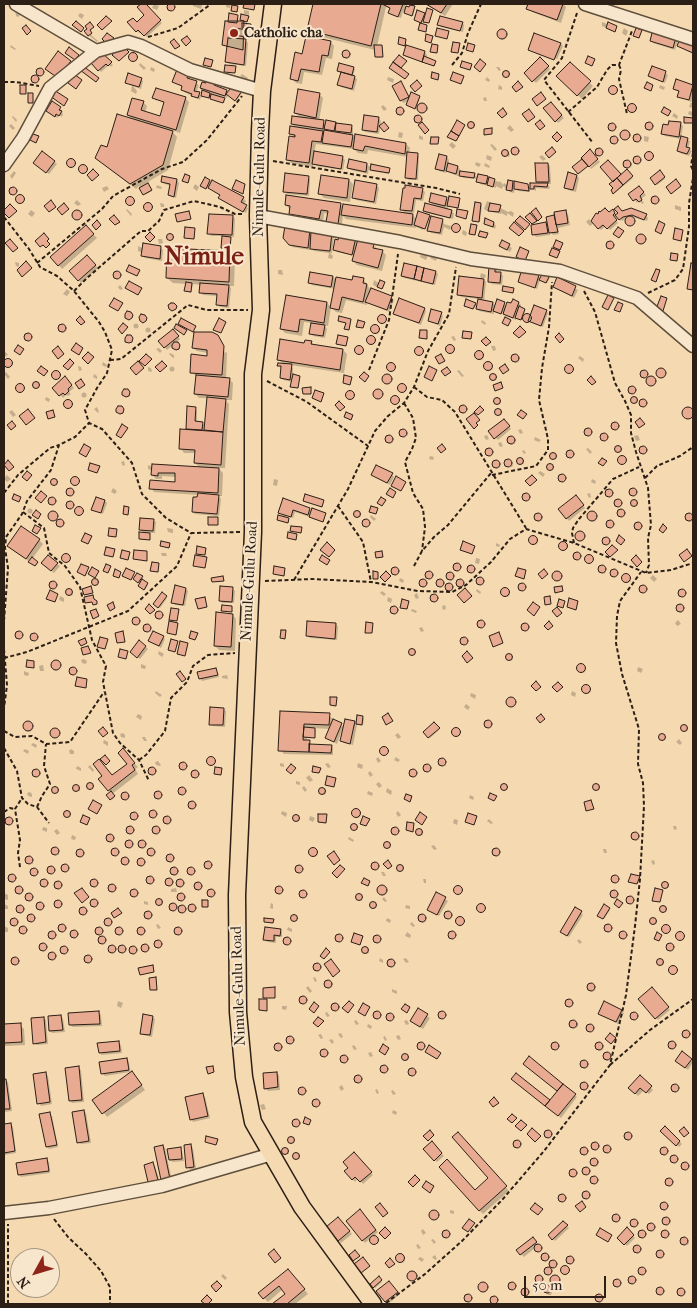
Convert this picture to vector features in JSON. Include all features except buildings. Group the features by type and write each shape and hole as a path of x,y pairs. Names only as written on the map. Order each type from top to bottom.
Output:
{"main road":[{"name":"Nimule-Gulu Road","path":"273,4 256,89 261,310 253,374 253,532 237,895 238,1012 244,1077 253,1122 302,1207 373,1304"}],"street":[{"path":"16,4 96,50"},
{"path":"581,8 636,21 693,39"},
{"path":"4,165 23,138 50,88 96,50 128,42 141,46 190,70 256,89"},
{"path":"258,214 400,242 458,257 553,269 637,298 693,346"},
{"path":"6,1212 50,1208 162,1186 272,1154"}],"path":[{"path":"128,42 178,28 211,4"},
{"path":"452,65 462,54 468,33 481,4"},
{"path":"581,8 562,58 544,80 593,143"},
{"path":"619,65 636,21"},
{"path":"568,112 597,87 612,65 619,65"},
{"path":"619,65 622,70 620,79 626,114"},
{"path":"4,82 16,82 50,88"},
{"path":"37,263 102,209 113,196 162,169 183,162 256,89"},
{"path":"693,153 691,166 693,170"},
{"path":"259,159 436,188 460,194"},
{"path":"637,298 675,280 683,269 693,178"},
{"path":"74,291 141,231 148,231 159,221 164,210 194,201 220,207 235,214 258,214"},
{"path":"4,217 29,249 40,267 57,276 74,291 105,332 112,350 107,373 85,410 89,423 102,429 132,462 142,494 166,518 191,533 253,532"},
{"path":"369,370 389,320 400,242"},
{"path":"294,580 348,489 375,431 404,402 414,388 428,351 450,314 458,257"},
{"path":"414,566 422,551 448,525 492,474 536,466 548,450 548,439 539,400 549,327 553,269"},
{"path":"576,278 595,312 615,383 631,415 631,433 639,467 648,488 651,525 648,538 649,565 646,573"},
{"path":"110,360 121,359 188,305 207,310 261,310"},
{"path":"253,374 307,402 368,446"},
{"path":"414,388 428,397 442,400 455,412 526,529 574,543 641,572 671,570 693,563"},
{"path":"404,402 413,418 416,438 405,462 413,493 423,509 425,527 422,551"},
{"path":"4,493 18,475 50,448 75,437 89,423"},
{"path":"4,621 8,568 4,548 6,537 22,512 27,500 51,470 59,445"},
{"path":"645,478 656,466 680,456 693,447"},
{"path":"574,543 573,528 613,479 639,467"},
{"path":"338,506 363,542 371,582"},
{"path":"22,512 44,528 50,553 65,566 80,587 92,640 106,666 103,682 113,732 120,743 139,760 149,781"},
{"path":"250,581 312,579 371,582 418,592 452,592 466,585 491,562 510,539 526,529"},
{"path":"4,658 27,652 128,610 177,566 191,533"},
{"path":"610,1064 626,995 634,936 640,879 644,806 643,783 638,764 639,729 619,659 616,643 617,616 620,602 641,572"},
{"path":"4,650 7,685 4,708"},
{"path":"139,760 146,755 165,731 172,698 187,682 193,666 208,655 247,652"},
{"path":"4,731 15,737 32,736 46,744 70,742 105,692"},
{"path":"37,807 50,784 44,766 46,744"},
{"path":"4,748 17,771 22,798 28,804 37,807 49,823"},
{"path":"20,867 18,853 20,840 15,808 22,798"},
{"path":"4,812 10,808 15,808"},
{"path":"385,1304 425,1274 462,1242 502,1200 544,1151 610,1064 650,1030 693,999"},
{"path":"50,1208 54,1220 101,1271 110,1287 110,1304"},
{"path":"6,1212 8,1304"}],"place":[{"name":"Catholic cha","path":"234,33"}],"district":[{"name":"Nimule","path":"204,258"}]}
